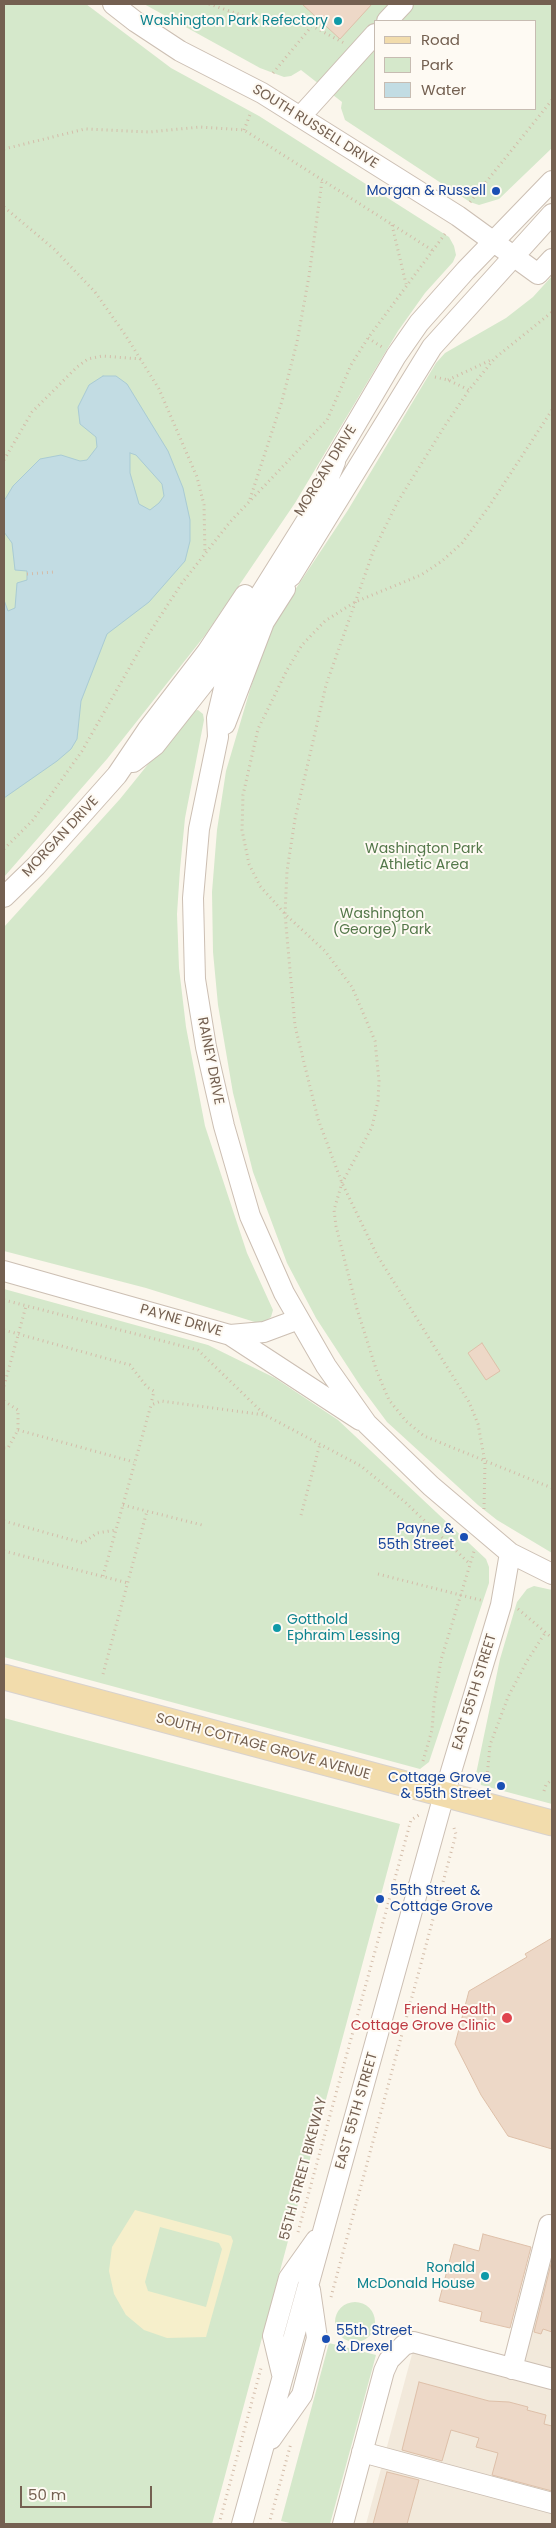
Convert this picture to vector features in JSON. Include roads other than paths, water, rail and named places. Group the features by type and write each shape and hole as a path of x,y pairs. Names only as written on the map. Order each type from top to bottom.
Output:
{"main road":[{"name":"SOUTH COTTAGE GROVE AVENUE","path":"4,1677 552,1824"}],"street":[{"name":"SOUTH RUSSELL DRIVE","path":"113,4 136,22 180,50 262,93 458,216 538,274 552,259"},
{"path":"388,20 403,4"},
{"path":"300,118 368,41"},
{"name":"MORGAN DRIVE","path":"117,776 148,729 207,652 335,462 380,383 415,329 552,181"},
{"name":"MORGAN DRIVE","path":"4,897 36,866 117,776 155,744 234,646 276,588 291,576 432,347 552,214"},
{"path":"234,646 245,619 319,500 335,462"},
{"name":"RAINEY DRIVE","path":"291,576 283,594 264,622 231,712 218,737 199,829 194,898 195,979 206,1046 224,1126 250,1216 284,1293 326,1366"},
{"name":"RAINEY DRIVE","path":"218,737 216,718 234,646"},
{"name":"PAYNE DRIVE","path":"4,1271 230,1335 329,1402 367,1424"},
{"path":"230,1335 264,1332 299,1319"},
{"name":"PAYNE DRIVE","path":"326,1366 367,1424 431,1486 510,1553 552,1574"},
{"name":"EAST 55TH STREET","path":"242,2524 444,1795 502,1605 510,1553"},
{"path":"512,2368 549,2225 552,2226"},
{"path":"283,2377 273,2336 289,2278 324,2231"},
{"path":"262,2453 302,2394 318,2338 309,2283"},
{"path":"343,2524 385,2368 395,2352 404,2345 413,2342 552,2379"},
{"path":"362,2452 552,2503"}],"water":[{"path":"103,376 116,376 127,384 168,451 183,488 190,520 190,541 185,561 149,602 107,634 81,701 77,739 71,749 4,798 4,600 8,611 15,608 17,583 27,580 27,571 15,570 12,543 4,532 4,501 13,486 40,459 61,455 80,461 87,460 97,447 96,437 80,424 78,407 89,385","holes":["130,453 136,455 162,484 164,496 150,510 139,504 130,473"]}],"place":[{"name":"Washington Park Refectory","path":"338,21"},
{"name":"Morgan & Russell","path":"496,191"},
{"name":"Payne & 55th Street","path":"464,1537"},
{"name":"Gotthold Ephraim Lessing","path":"277,1628"},
{"name":"Cottage Grove & 55th Street","path":"501,1786"},
{"name":"55th Street & Cottage Grove","path":"380,1899"},
{"name":"Friend Health Cottage Grove Clinic","path":"507,2018"},
{"name":"Ronald McDonald House","path":"485,2276"},
{"name":"55th Street & Drexel","path":"326,2339"}],"park label":[{"name":"Washington Park Athletic Area","path":"424,858"},
{"name":"Washington (George) Park","path":"382,922"}]}
